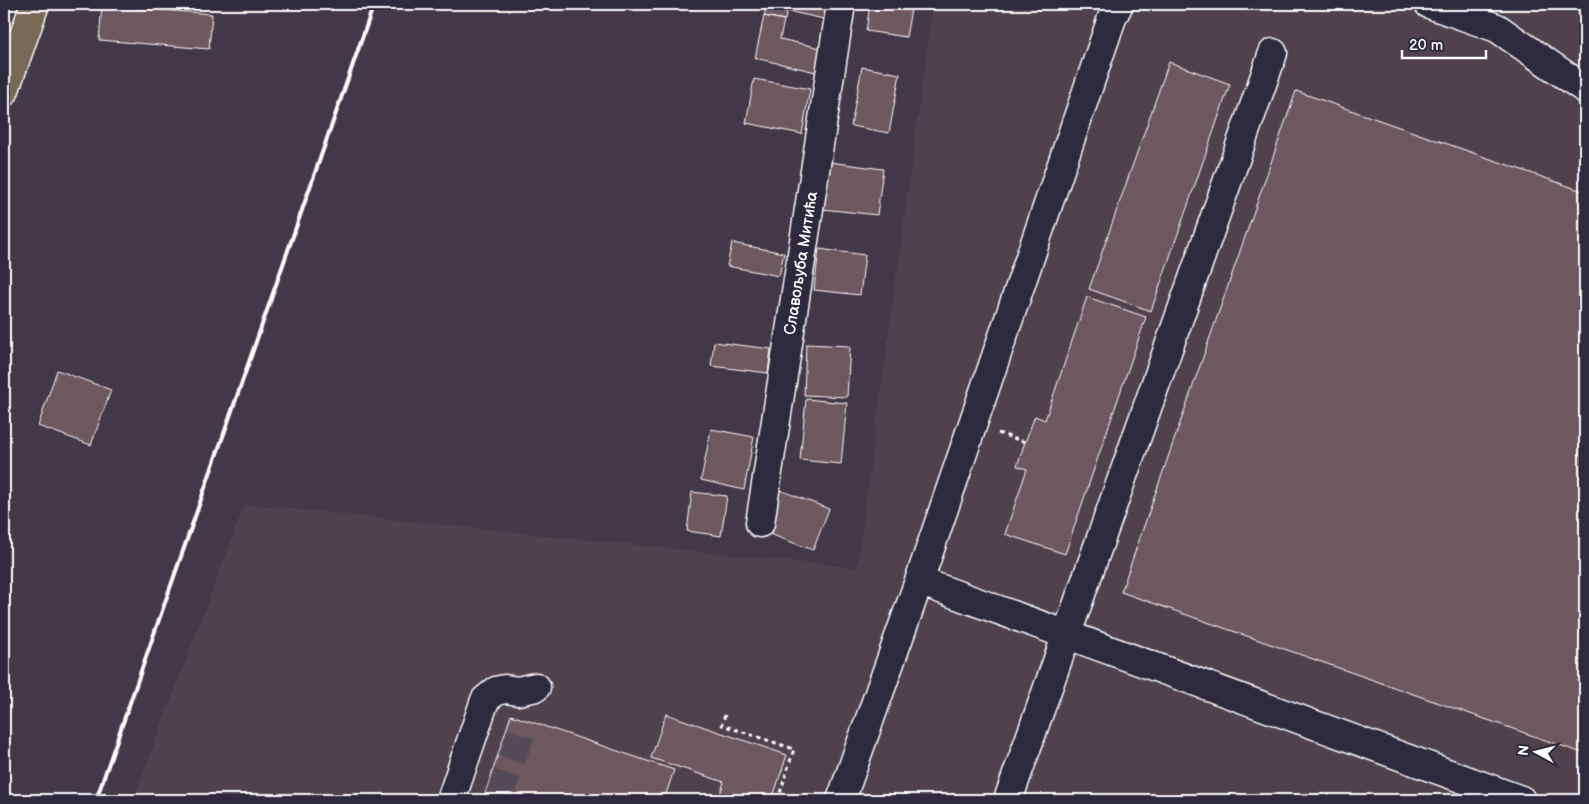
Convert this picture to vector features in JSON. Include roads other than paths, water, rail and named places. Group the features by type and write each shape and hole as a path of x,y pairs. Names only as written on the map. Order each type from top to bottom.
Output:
{"main road":[{"path":"4,92 35,4"}],"street":[{"name":"Славољуба Митића","path":"760,523 841,4"},
{"path":"841,800 919,582 1109,28 1119,4"},
{"path":"1429,4 1497,28 1585,89"},
{"path":"1008,800 1273,53"},
{"path":"919,582 1522,800"},
{"path":"451,800 485,700 496,691 505,689 518,691 536,687"}],"tunnel":[{"path":"498,800 525,721"}],"railway":[{"path":"96,800 374,4"}]}
